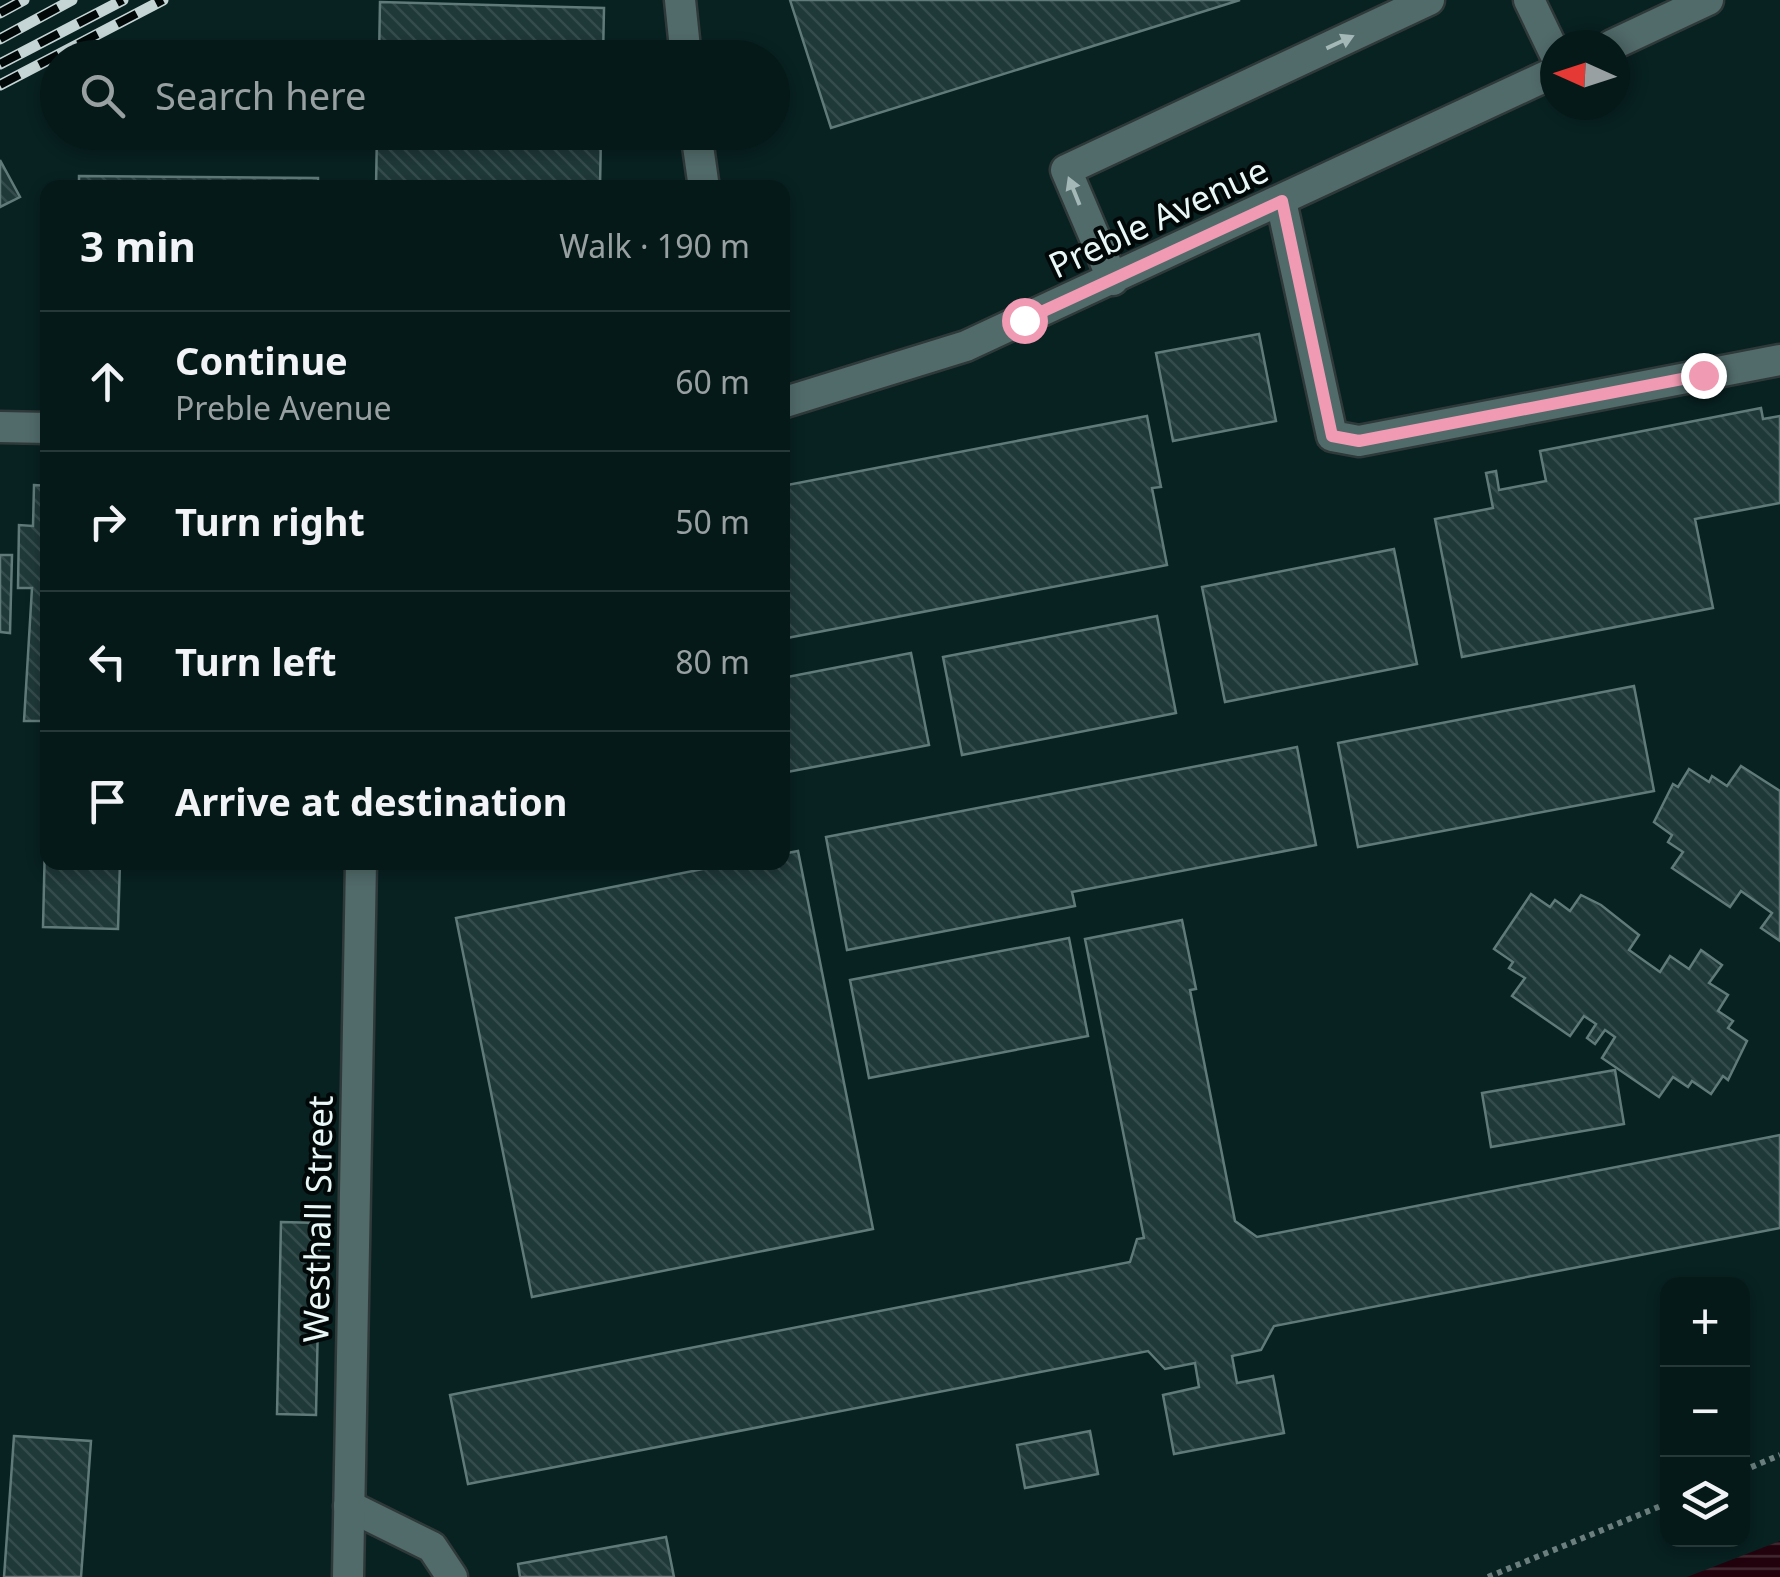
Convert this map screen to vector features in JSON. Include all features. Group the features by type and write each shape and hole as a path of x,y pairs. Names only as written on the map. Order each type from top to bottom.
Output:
{"street":[{"path":"680,0 684,40"},
{"path":"1113,280 1066,170 1429,0"},
{"path":"1529,0 1543,30"},
{"path":"1630,37 1708,0"},
{"name":"Preble Avenue","path":"790,401 966,346 1540,79"},
{"path":"699,150 703,180"},
{"path":"1282,201 1332,436 1359,441 1780,360"},
{"path":"0,427 40,428"},
{"name":"Westhall Street","path":"348,1577 361,870"},
{"path":"349,1506 432,1547 452,1577"}],"path":[{"path":"1750,1468 1780,1455"},
{"path":"1488,1577 1660,1505"}],"shaded area":[{"path":"1780,1541 1780,1577 1687,1577"}],"building":[{"path":"790,0 1240,0 831,128"},
{"path":"380,2 604,8 603,40 379,40"},
{"path":"377,150 601,150 600,180 376,180"},
{"path":"0,160 20,197 0,207"},
{"path":"79,176 318,178 318,180 79,180"},
{"path":"1259,334 1276,421 1173,441 1156,353"},
{"path":"1761,408 1763,419 1780,416 1780,503 1695,519 1713,608 1462,657 1435,519 1493,508 1486,473 1496,471 1499,490 1546,481 1540,451"},
{"path":"1147,416 1161,487 1152,488 1167,565 790,637 790,484"},
{"path":"34,485 40,485 40,721 24,721 32,588 18,588 19,525 33,526"},
{"path":"1394,549 1417,664 1225,702 1202,587"},
{"path":"0,555 12,555 10,633 0,632"},
{"path":"1157,616 1176,713 962,755 943,657"},
{"path":"911,653 929,745 790,771 790,676"},
{"path":"1634,686 1654,791 1358,847 1338,743"},
{"path":"1297,747 1316,845 1072,892 1075,906 847,950 826,837"},
{"path":"1741,766 1780,791 1780,941 1761,928 1772,913 1741,891 1730,907 1672,868 1683,852 1668,842 1672,835 1654,822 1673,784 1678,787 1689,769 1709,782 1712,776 1727,786"},
{"path":"798,851 873,1229 532,1297 456,918 698,870 790,870 790,852"},
{"path":"44,870 120,870 118,929 43,927"},
{"path":"1531,894 1550,907 1555,900 1570,911 1581,895 1601,905 1639,935 1629,950 1660,972 1670,956 1689,969 1701,950 1722,965 1709,983 1728,995 1718,1011 1733,1021 1728,1028 1747,1041 1728,1080 1723,1076 1711,1094 1692,1081 1688,1087 1673,1077 1659,1097 1602,1058 1615,1037 1605,1030 1595,1044 1587,1038 1596,1024 1584,1016 1570,1036 1512,996 1525,978 1509,968 1513,962 1494,949"},
{"path":"1182,920 1196,989 1190,990 1235,1221 1257,1237 1780,1135 1780,1228 1274,1326 1261,1350 1232,1356 1237,1383 1273,1376 1284,1433 1174,1454 1163,1395 1199,1387 1195,1363 1165,1369 1148,1351 468,1484 450,1395 1130,1262 1137,1239 1144,1238 1085,939"},
{"path":"1069,938 1088,1036 869,1078 850,980"},
{"path":"1615,1070 1624,1124 1491,1147 1482,1093"},
{"path":"281,1222 320,1223 316,1415 277,1414"},
{"path":"1090,1431 1098,1474 1025,1488 1017,1445"},
{"path":"14,1436 91,1441 81,1577 4,1577"},
{"path":"666,1537 674,1577 520,1577 518,1564"}],"railway":[{"path":"0,13 24,0"},
{"path":"0,39 72,0"},
{"path":"46,40 123,0"},
{"path":"86,40 163,0"},
{"path":"0,64 40,43"},
{"path":"0,85 40,64"}],"route":[{"path":"1024,320 1282,201 1332,436 1359,441 1703,375"}]}
